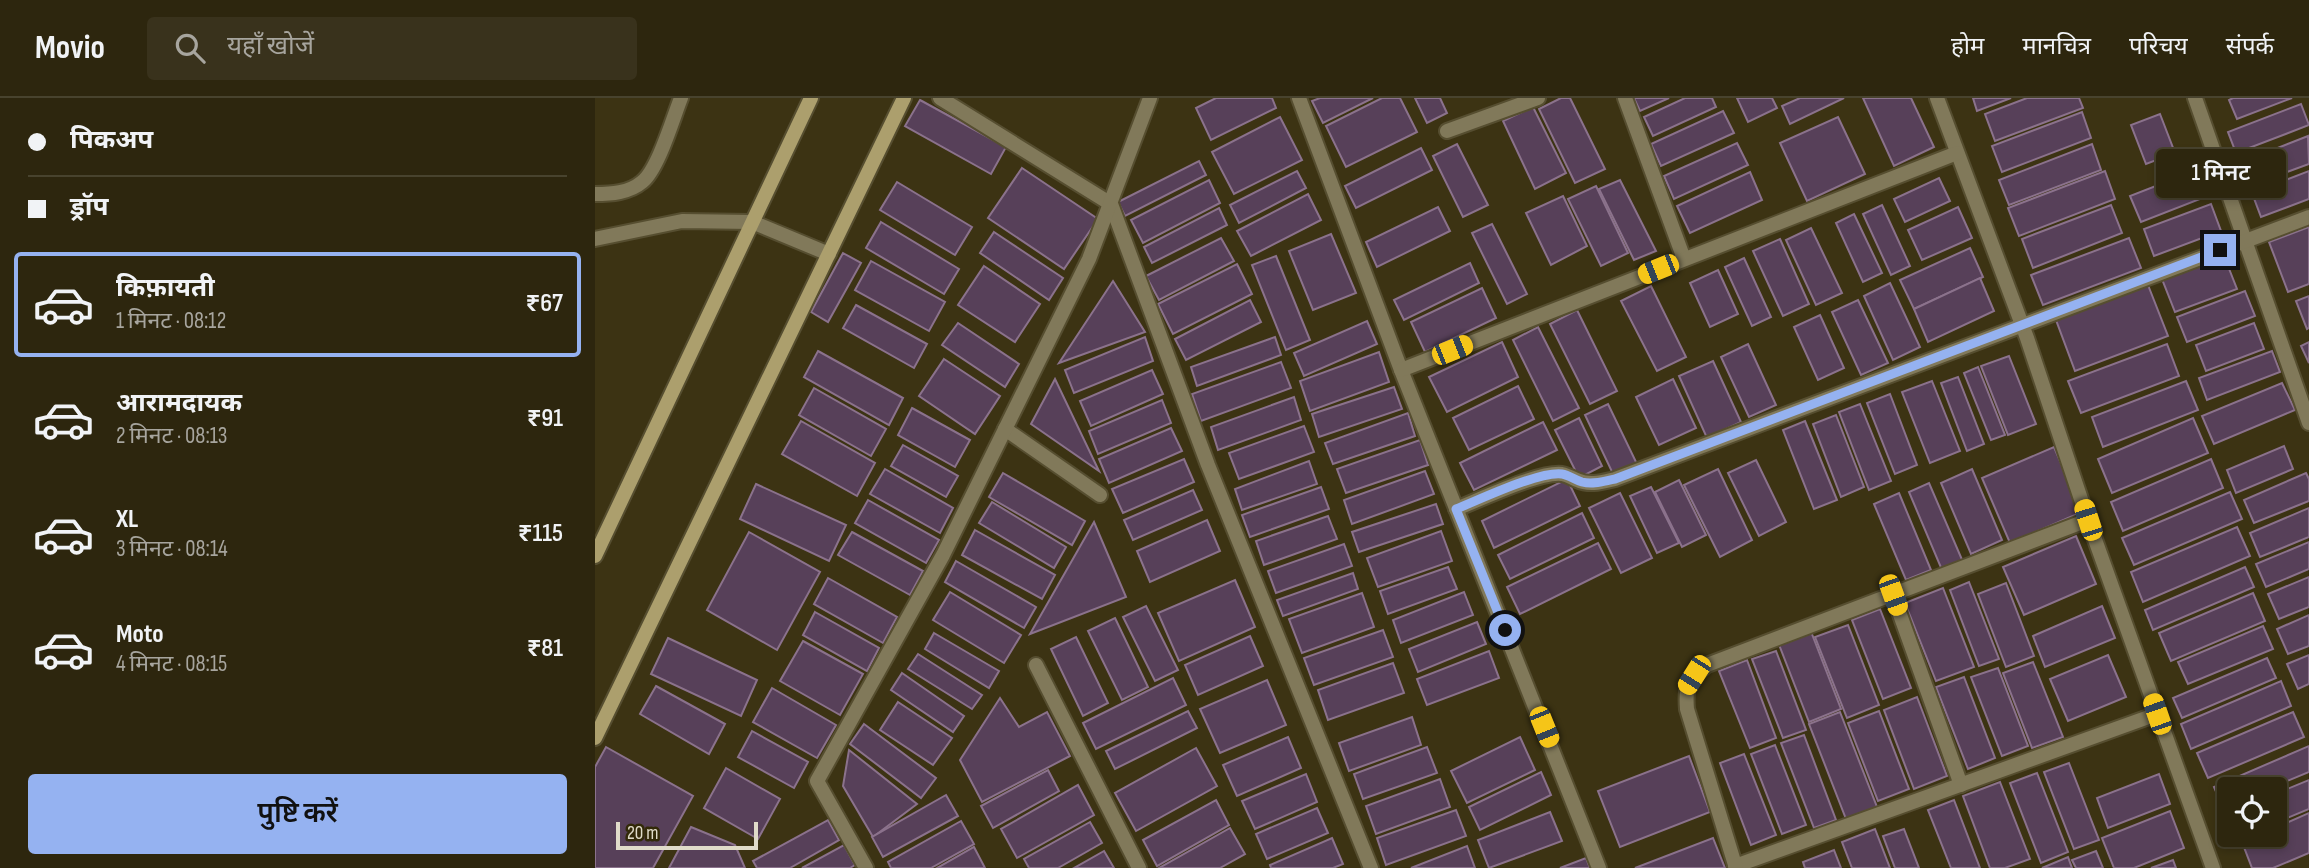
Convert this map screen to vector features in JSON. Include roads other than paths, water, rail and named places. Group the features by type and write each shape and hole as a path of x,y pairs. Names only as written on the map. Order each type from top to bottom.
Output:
{"main road":[{"path":"595,556 811,98"},
{"path":"595,738 904,98"}],"street":[{"path":"595,194 617,193 643,182 656,161 681,98"},
{"path":"940,98 1111,204 1208,465 1371,868"},
{"path":"866,868 817,781 943,555 1089,259 1150,98"},
{"path":"1299,98 1401,370 1599,868"},
{"path":"1447,131 1538,98"},
{"path":"1625,98 1684,259"},
{"path":"1937,98 2022,325 2088,520 2213,868"},
{"path":"2195,98 2309,423"},
{"path":"1401,370 1957,153"},
{"path":"1456,509 1535,478 1550,475 1562,474 1594,484 1615,479 2309,217"},
{"path":"595,239 682,221 753,222 829,254"},
{"path":"1006,429 1100,495"},
{"path":"2088,520 1707,665 1694,675 1685,690 1686,709 1736,867 2157,714"},
{"path":"1893,595 1961,785"},
{"path":"1036,664 1139,868"}]}
